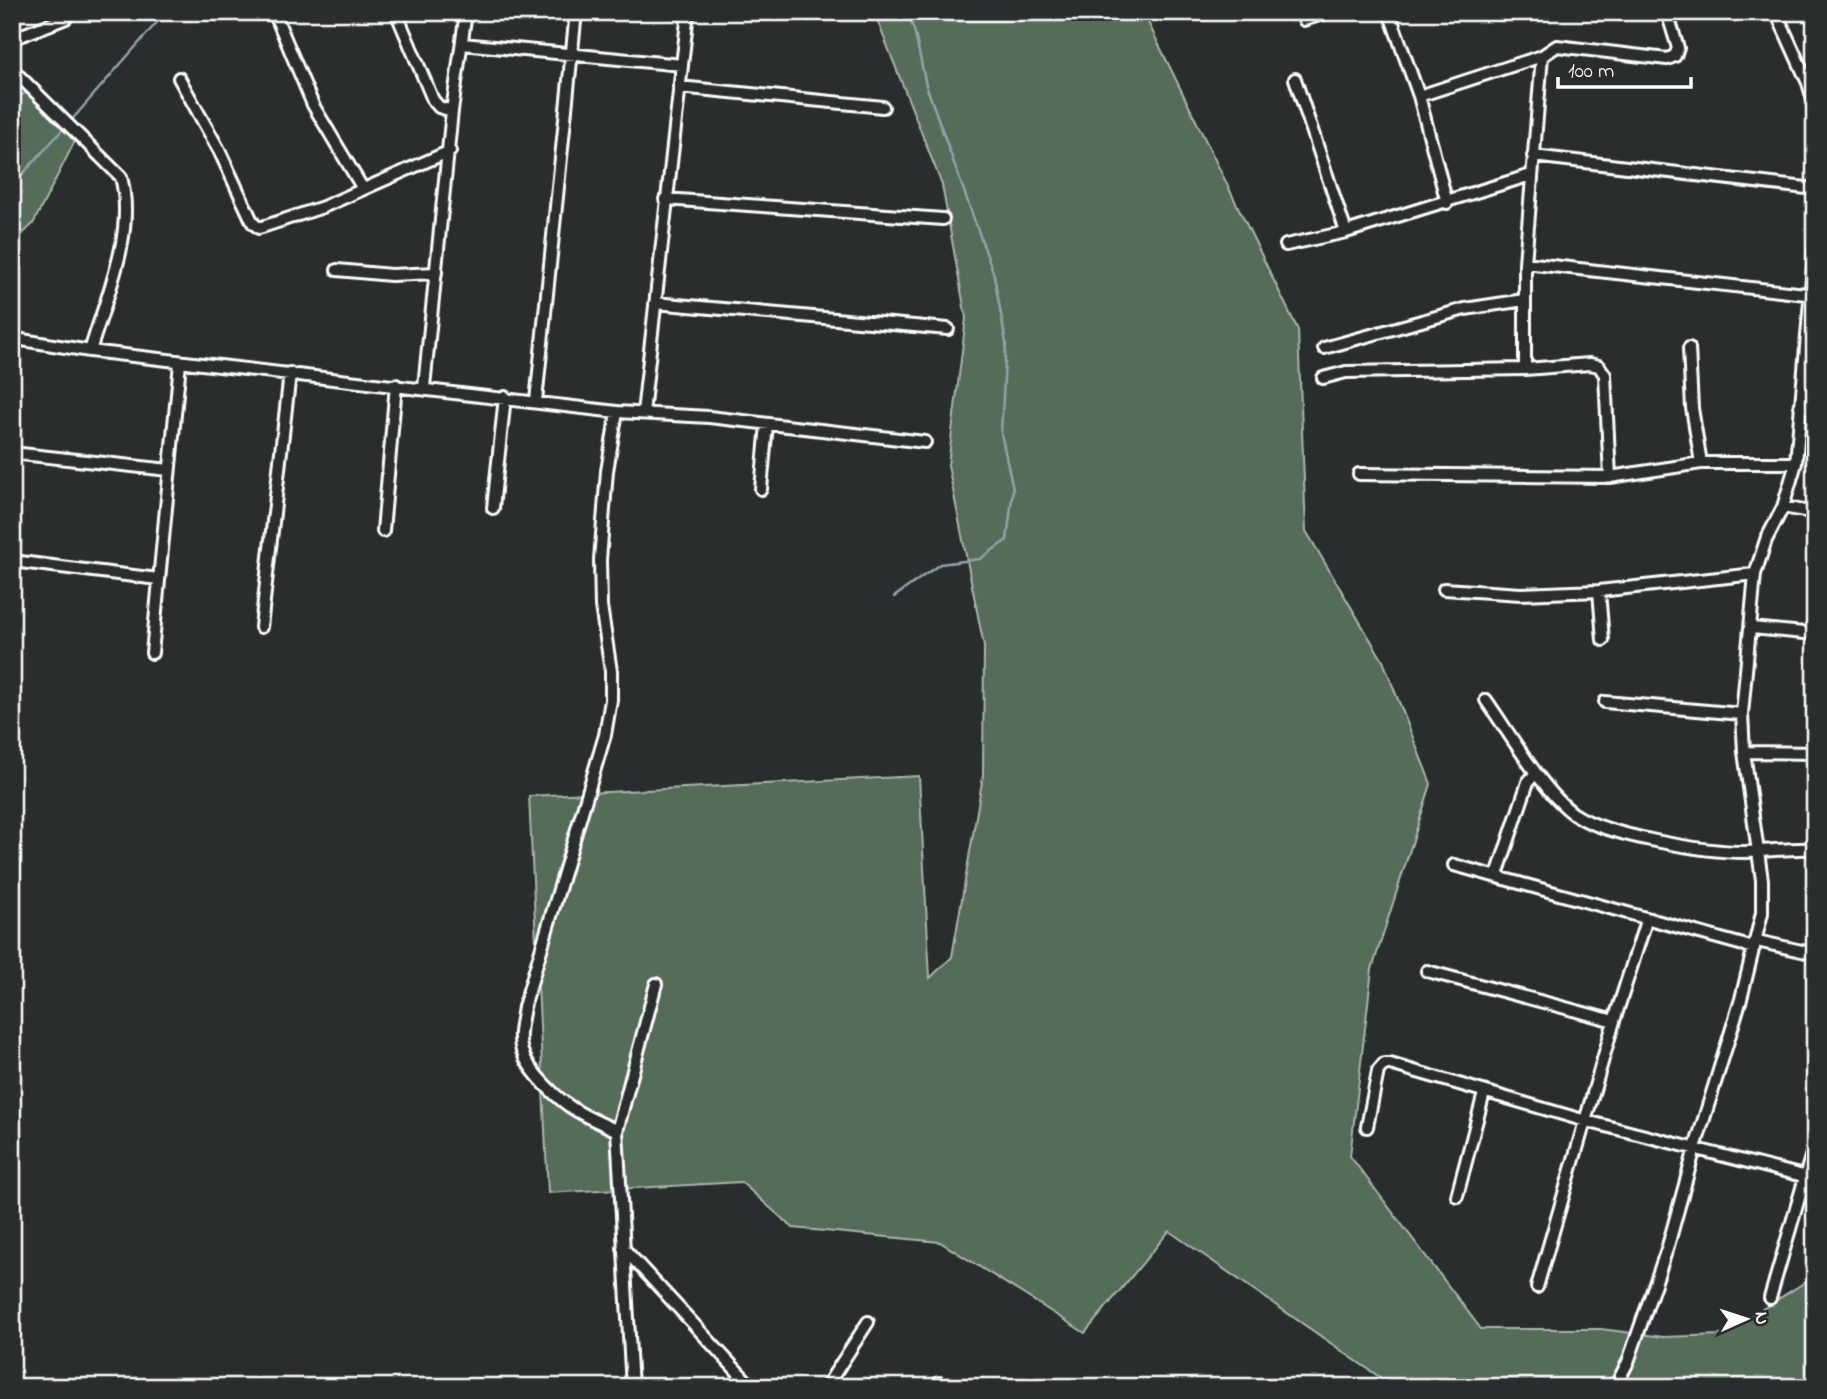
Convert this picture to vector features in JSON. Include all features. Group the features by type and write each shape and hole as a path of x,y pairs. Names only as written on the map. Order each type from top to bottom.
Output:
{"street":[{"path":"12,38 66,18 71,12"},
{"path":"274,12 313,105 363,189"},
{"path":"396,12 433,100 439,107 452,111"},
{"path":"424,387 452,111 466,12"},
{"path":"536,401 576,12"},
{"path":"643,413 688,12"},
{"path":"1304,20 1329,12"},
{"path":"1389,12 1419,96 1447,203"},
{"path":"1419,96 1542,56 1557,46 1667,58 1675,56 1678,48 1667,12"},
{"path":"1776,12 1811,84 1815,106"},
{"path":"463,44 682,65"},
{"path":"1525,369 1525,262 1542,56"},
{"path":"12,69 121,177 124,187 126,203 121,250 90,351"},
{"path":"179,79 219,150 253,223 259,228 323,207 450,151"},
{"path":"1295,79 1346,232"},
{"path":"680,87 883,107"},
{"path":"1533,156 1815,189"},
{"path":"1286,245 1346,232 1531,176"},
{"path":"666,199 943,219"},
{"path":"1615,1387 1628,1362 1668,1246 1755,944 1763,897 1744,752 1742,714 1755,574 1766,540 1783,508 1796,463 1815,243"},
{"path":"1525,262 1812,295"},
{"path":"337,270 391,275 436,273"},
{"path":"1324,348 1452,313 1524,300"},
{"path":"655,303 948,328"},
{"path":"16,340 180,363 424,387 617,412 767,424 925,442"},
{"path":"1689,348 1692,408 1701,463"},
{"path":"152,653 180,363"},
{"path":"1323,378 1346,372 1525,369 1590,364 1599,366 1605,375 1611,477"},
{"path":"261,627 290,373"},
{"path":"383,531 396,385"},
{"path":"493,509 505,397"},
{"path":"1800,406 1815,408"},
{"path":"617,412 607,471 600,560 611,701 605,735 524,1007 520,1034 522,1051 529,1064 555,1093 577,1111 617,1131"},
{"path":"761,489 767,424"},
{"path":"12,453 169,470"},
{"path":"1359,474 1611,477 1701,463 1796,463"},
{"path":"1783,508 1815,513"},
{"path":"12,561 158,579"},
{"path":"1444,589 1521,594 1599,591 1755,574"},
{"path":"1599,591 1603,640"},
{"path":"1752,628 1815,634"},
{"path":"1486,700 1536,773 1574,814 1606,826 1681,845 1759,851 1815,849"},
{"path":"1605,702 1742,714"},
{"path":"1744,752 1815,753"},
{"path":"1497,875 1528,782 1536,773"},
{"path":"1454,865 1647,918 1755,944 1815,954"},
{"path":"1537,1287 1614,1021 1647,918"},
{"path":"1427,971 1614,1021"},
{"path":"632,1387 617,1131 656,984"},
{"path":"1367,1127 1378,1070 1384,1064 1586,1121 1809,1178"},
{"path":"1457,1196 1484,1093"},
{"path":"1770,1298 1809,1178 1815,1143"},
{"path":"623,1248 752,1387"},
{"path":"826,1387 868,1322"}],"green space":[{"path":"874,12 1143,12 1298,330 1306,531 1383,661 1431,784 1372,969 1350,1156 1481,1329 1601,1329 1663,1337 1721,1335 1815,1276 1815,1387 1394,1387 1169,1231 1085,1333 940,1242 793,1228 741,1182 548,1193 529,796 919,776 930,978 952,957 983,776 984,646 948,465 966,318 942,185"},
{"path":"29,90 80,131 33,224 12,244 12,102"}],"waterway":[{"path":"69,123 166,12"},
{"path":"894,597 940,564 980,559 1007,540 1013,489 1001,433 1006,343 994,275 926,85 914,29 906,12"},
{"path":"12,186 64,128"}]}
